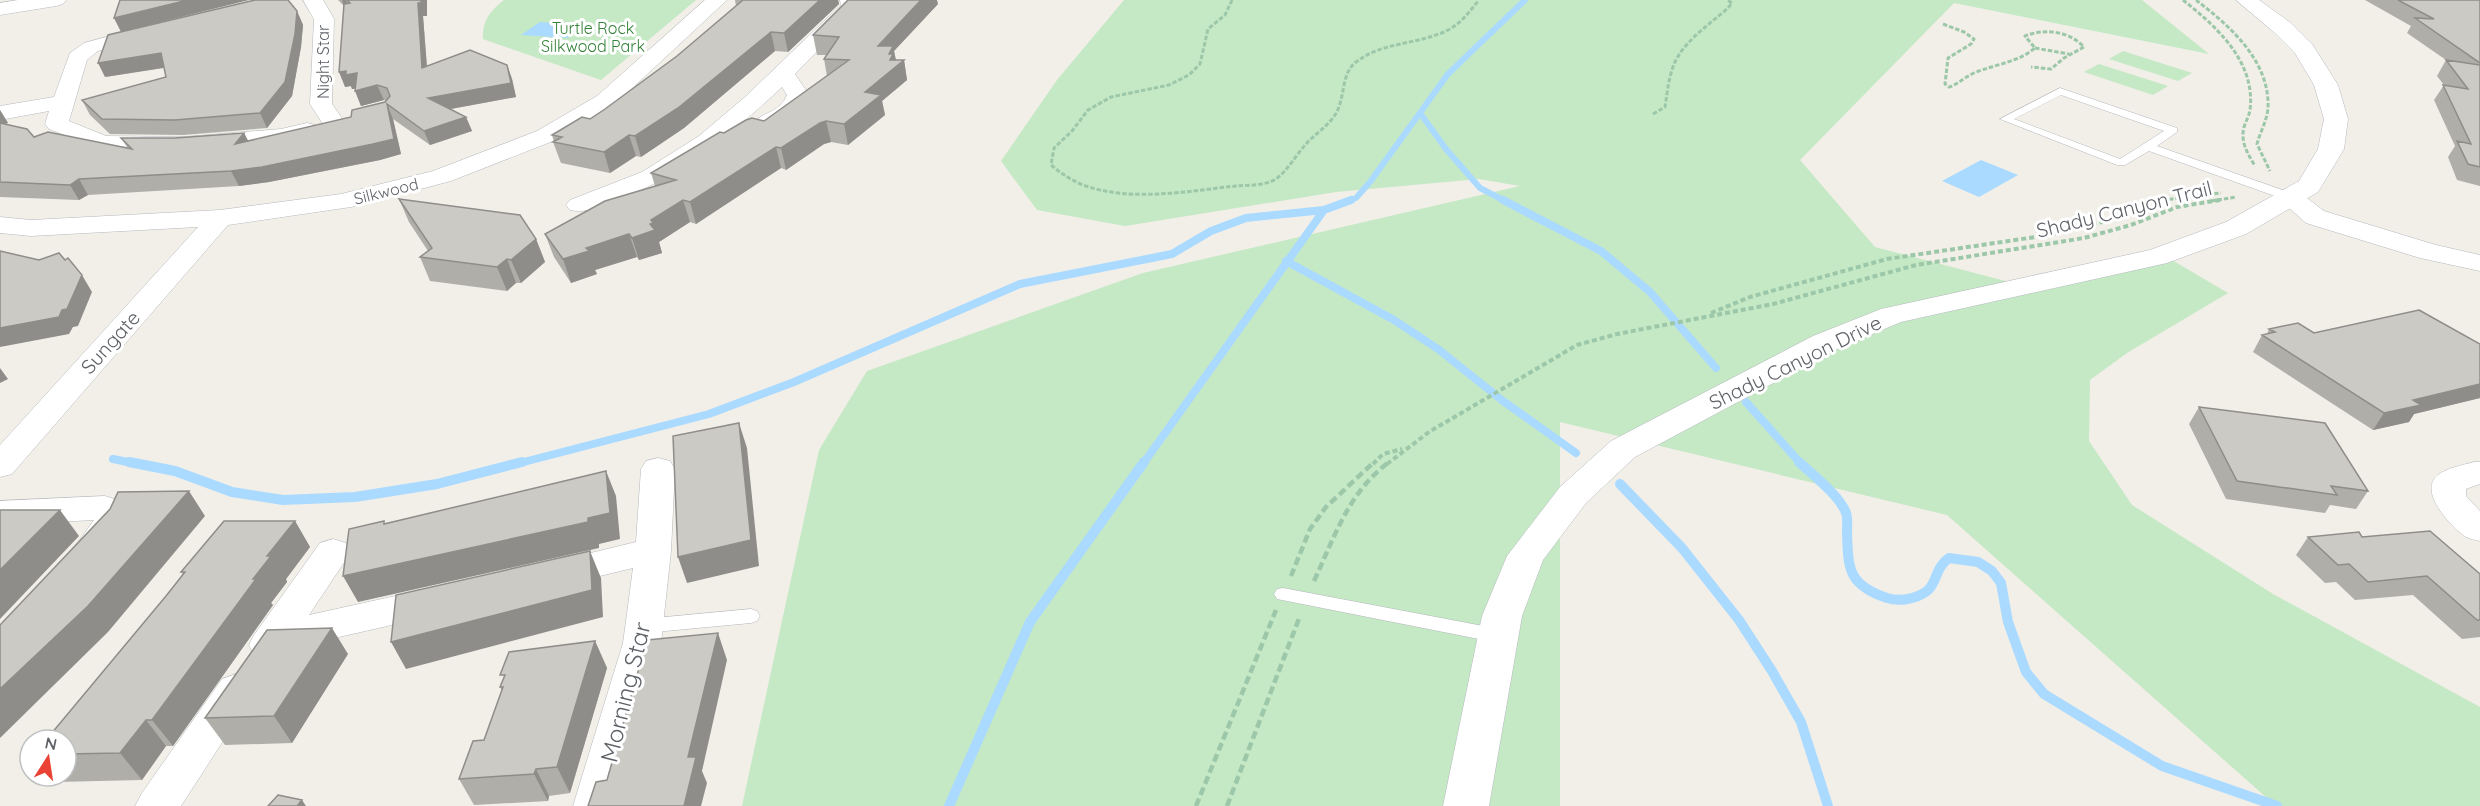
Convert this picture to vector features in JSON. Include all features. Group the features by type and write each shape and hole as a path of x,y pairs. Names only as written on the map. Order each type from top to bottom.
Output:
{"street":[{"path":"0,9 56,0"},
{"name":"Night Star","path":"63,102 57,123 103,144 183,144 270,137 344,121 321,104 324,19 313,0"},
{"name":"Silkwood","path":"0,225 31,228 220,218 342,202 442,176 545,136 604,101 717,0"},
{"path":"579,205 629,188 661,172 702,146 838,20 851,6 850,0"},
{"name":"Shady Canyon Drive","path":"1467,806 1502,616 1526,556 1573,495 1623,450 1824,343 1892,315 2157,257 2203,243 2236,228 2309,186 2331,149 2336,119 2326,85 2304,49 2283,28 2246,0"},
{"path":"0,113 63,102 77,57 91,47 160,29"},
{"path":"702,146 781,118 794,107 798,95 783,73"},
{"path":"2290,197 2316,218 2432,242 2480,247"},
{"name":"Sungate","path":"0,465 220,218"},
{"path":"2432,242 2480,263"},
{"name":"Morning Star","path":"596,806 642,643 653,551 658,469"},
{"path":"2480,473 2474,473 2449,483 2449,498 2465,518 2480,529"},
{"path":"0,513 105,508 114,524 75,566"},
{"path":"527,580 653,551"},
{"path":"158,806 333,552"},
{"path":"274,637 470,593"}],"lane":[{"path":"2060,91 2173,130 2148,147 2121,163 2005,119 2060,91"},
{"path":"2148,147 2290,197"},
{"path":"1283,594 1498,636"},
{"path":"644,626 751,616"}],"path":[{"path":"1232,0 1225,15 1208,29 1200,64 1189,75 1169,85 1112,98 1088,110 1072,131 1054,148 1051,165 1058,173 1105,191 1134,194 1209,189 1275,179 1307,143 1334,118 1344,99 1344,77 1348,68 1375,51 1447,32 1462,22 1479,0"},
{"path":"1727,0 1732,3"},
{"path":"1653,114 1665,107 1672,68 1686,46 1735,0"},
{"path":"2182,0 2212,24 2236,51 2242,66 2247,81 2250,109 2242,133 2243,142 2262,176 2254,185"},
{"path":"2196,0 2239,39 2263,77 2268,110 2257,144 2271,170 2254,185"},
{"path":"1943,24 1964,32 1974,39 1971,44 1948,58 1945,84 1949,87 1975,72 2023,59 2035,48"},
{"path":"2031,67 2045,71 2052,70 2069,54 2084,47 2080,41 2058,33 2044,31 2025,36 2035,48 2069,54"},
{"name":"Shady Canyon Trail","path":"1406,448 1429,432 1577,345 1617,334 1773,304 1874,274 1916,265 2084,238 2131,225 2177,207 2236,197 2254,185"},
{"name":"Shady Canyon Trail","path":"1708,315 1729,304 1750,297 1887,258 2049,235 2102,222 2157,201 2241,192 2254,185"}],"green space":[{"name":"Turtle Rock Silkwood Park","path":"504,0 696,0 601,80 483,39 488,17"},
{"path":"1124,0 2142,0 2209,54 1954,3 1800,160 1875,247 2021,285 2165,256 2228,293 2127,353 2090,380 2089,441 2132,505 2273,594 2480,707 2480,806 2276,806 1947,515 1560,422 1560,806 742,806 819,450 867,371 1143,273 1520,186 1479,179 1336,192 1125,226 1037,210 1001,161 1057,80"},
{"path":"2123,51 2192,73 2178,81 2109,59"},
{"path":"2099,64 2168,86 2153,95 2084,72"}],"water":[{"path":"540,22 584,25 568,38 521,35"},
{"path":"1981,160 2018,175 1979,197 1942,181"}],"building":[{"path":"120,0 188,0 114,18"},
{"path":"255,0 288,0 297,11 295,34 285,82 260,113 175,120 102,119 82,100 166,77 161,53 98,63 108,35"},
{"path":"347,0 421,0 421,3 418,3 422,68 470,50 507,65 511,83 428,98 466,117 424,131 387,104 394,139 262,167 231,171 79,179 70,185 0,182 0,123 27,129 34,137 48,132 132,149 121,138 175,138 244,133 235,144 351,117 352,110 385,102 390,96 387,88 377,85 355,91 357,73 346,75 346,71 339,72 344,4 350,3"},
{"path":"743,0 820,0 784,33 771,32 678,108 635,136 629,135 604,152 553,142 562,137 552,135 582,117 590,119 605,109 677,56"},
{"path":"848,0 921,0 878,46 893,46 889,54 893,54 890,60 904,60 865,92 881,95 844,124 826,121 820,123 781,148 776,147 690,202 683,200 651,220 653,223 650,224 655,230 632,238 629,234 586,248 589,251 563,259 545,234 605,201 676,180 651,173 720,132 724,133 746,120 752,118 764,121 849,60 824,59 839,37 813,35"},
{"path":"2398,0 2480,0 2480,63 2415,18 2434,19"},
{"path":"2446,60 2480,65 2480,167 2468,164 2457,141 2471,144 2443,85 2468,89"},
{"path":"399,199 520,215 536,239 511,260 507,259 497,267 420,257 432,248"},
{"path":"0,251 39,260 59,253 65,260 68,258 82,275 67,309 62,310 59,317 0,328"},
{"path":"2419,310 2480,344 2480,384 2413,400 2421,405 2384,413 2262,335 2275,332 2269,329 2298,323 2314,333"},
{"path":"2199,407 2325,423 2368,491 2331,486 2337,495 2237,481"},
{"path":"739,423 751,540 678,557 673,436"},
{"path":"606,471 610,513 588,518 588,522 343,576 349,529 384,521 384,524"},
{"path":"189,491 88,606 0,689 0,625 110,509 118,492"},
{"path":"0,510 60,510 0,570"},
{"path":"224,521 295,521 267,556 271,556 253,579 256,579 152,720 146,720 120,753 78,754 78,728 56,728 185,572 181,572"},
{"path":"2430,531 2480,574 2480,620 2477,620 2427,576 2368,582 2349,564 2338,565 2308,537 2359,532 2362,537"},
{"path":"590,551 592,590 391,642 396,595"},
{"path":"332,628 274,716 205,718 267,630"},
{"path":"718,633 688,757 696,757 684,806 588,806 596,782 607,780 647,640"},
{"path":"595,641 557,767 536,769 534,774 459,779 473,741 484,740 503,687 500,687 505,675 500,675 509,652"},
{"path":"278,795 302,800 297,806 268,806"}],"waterway":[{"path":"1347,201 1356,198 1370,182 1448,74 1525,0"},
{"path":"1420,113 1446,149 1480,188 1505,201"},
{"path":"1324,210 1351,200"},
{"path":"1503,200 1601,251 1650,292 1716,368"},
{"path":"516,464 709,414 794,382 1020,284 1172,254 1211,231 1246,218 1324,210"},
{"path":"1287,262 1324,210"},
{"path":"1143,464 1287,262"},
{"path":"1287,262 1394,320 1438,349 1503,401 1576,453"},
{"path":"1746,402 1800,463"},
{"path":"113,459 137,464"},
{"path":"129,462 175,471 232,492 283,500 355,497 437,484 522,462"},
{"path":"949,806 1030,622 1144,462"},
{"path":"1800,463 1843,506 1847,517 1850,565 1857,581 1864,587 1887,598 1908,599 1927,591 1933,584 1941,566 1949,558 1978,562 1992,571 2001,583 2008,622 2026,672 2044,694 2162,766 2277,806"},
{"path":"1620,484 1682,548 1739,620 1772,671 1801,722 1828,806"}]}
